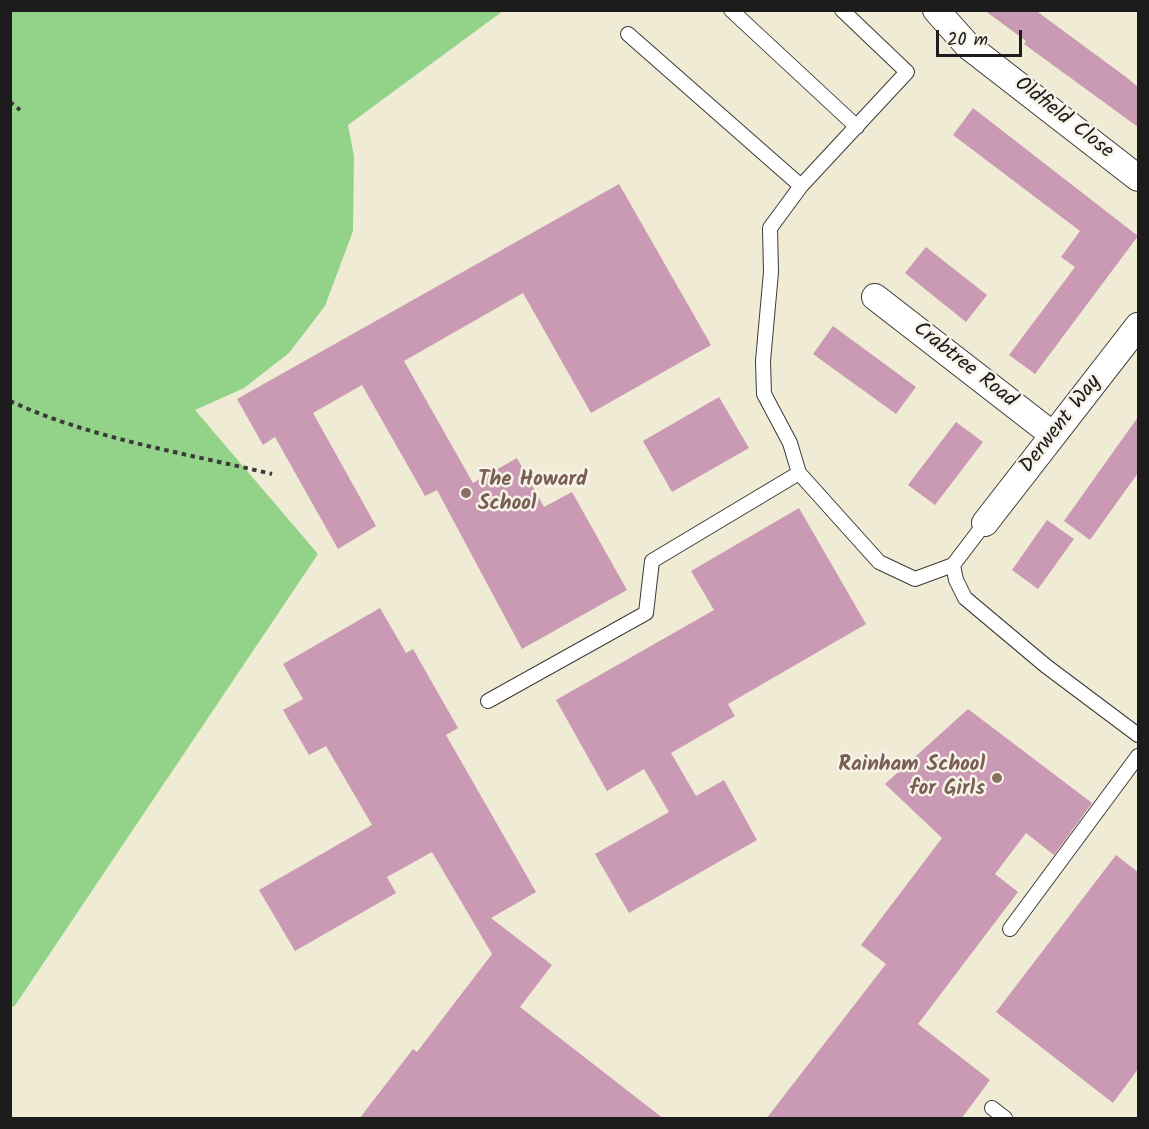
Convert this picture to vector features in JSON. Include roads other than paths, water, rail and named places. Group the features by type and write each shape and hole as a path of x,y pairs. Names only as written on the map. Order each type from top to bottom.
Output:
{"street":[{"name":"Oldfield Close","path":"936,10 968,46 1138,178"},
{"name":"Crabtree Road","path":"876,297 1053,435"},
{"name":"Derwent Way","path":"985,523 1138,326"}],"lane":[{"path":"732,10 856,126"},
{"path":"842,10 907,72 801,186 770,228 771,272 763,361 764,394 790,443 799,473 879,562 915,579 953,565 985,523"},
{"path":"628,34 801,186"},
{"path":"488,700 646,613 652,561 799,473"},
{"path":"953,565 956,580 965,598 1046,666 1138,735"},
{"path":"1010,928 1138,756"},
{"path":"992,1108 1005,1119"}],"place":[{"name":"The Howard School","path":"466,493"},
{"name":"Rainham School for Girls","path":"997,778"}]}
